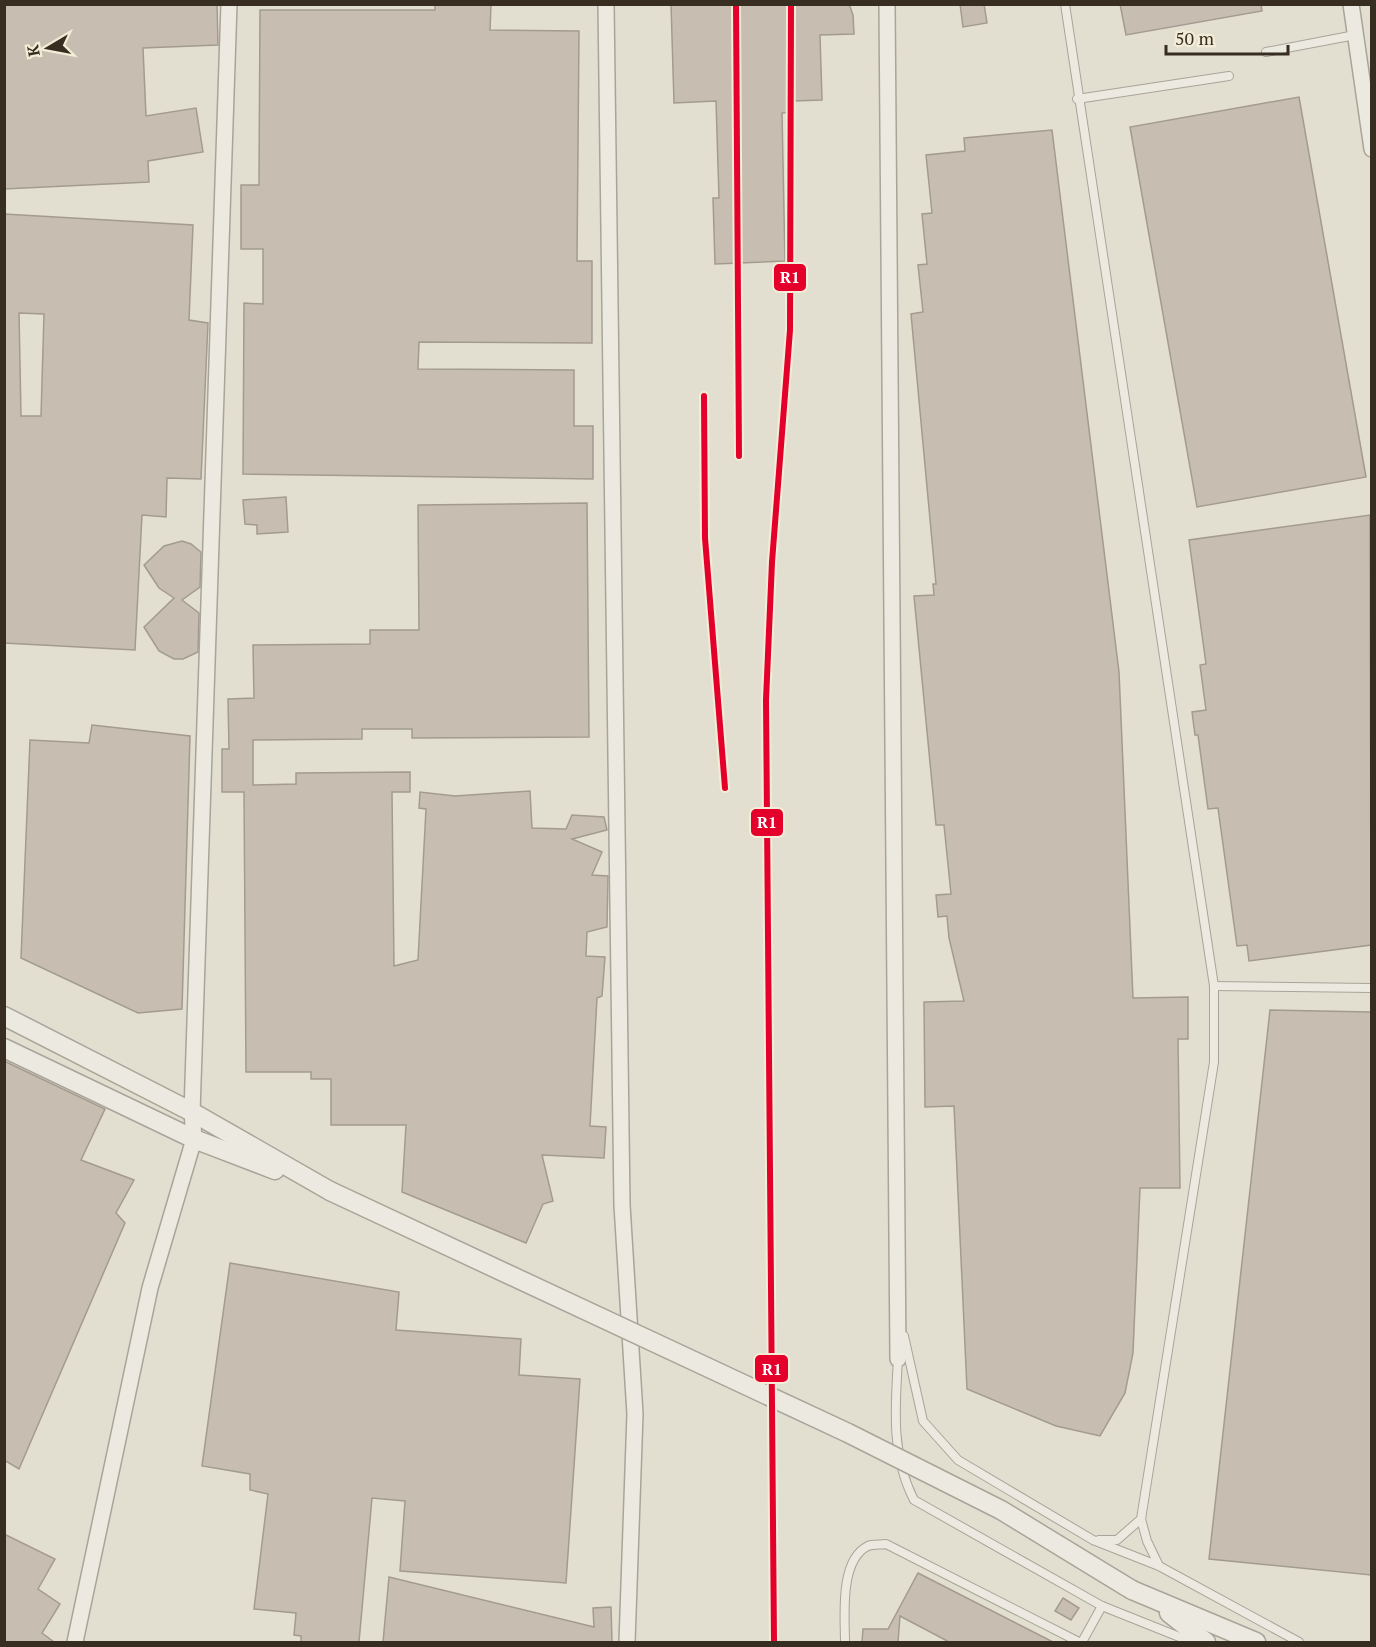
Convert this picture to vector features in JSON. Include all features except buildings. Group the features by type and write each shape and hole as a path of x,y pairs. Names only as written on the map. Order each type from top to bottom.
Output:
{"street":[{"path":"75,1642 150,1288 194,1139 192,1112 221,314 229,4"},
{"path":"606,4 622,1216 635,1414 627,1642"},
{"path":"887,4 898,1359"},
{"path":"1351,4 1371,148"},
{"path":"4,1016 192,1112 330,1191"},
{"path":"4,1048 194,1139 330,1191 848,1433 1002,1510 1153,1601 1256,1642"},
{"path":"1153,1601 1206,1642"}],"lane":[{"path":"1065,4 1077,99 1214,986 1214,1062 1141,1519 1147,1541 1159,1566"},
{"path":"1266,52 1355,35"},
{"path":"1077,99 1228,76"},
{"path":"1214,986 1371,988"},
{"path":"897,1302 923,1421 958,1460 1093,1540 1159,1566 1299,1642"},
{"path":"898,1359 895,1428 902,1477 914,1500 1102,1606 1192,1642"},
{"path":"1093,1540 1117,1540 1141,1519"},
{"path":"845,1642 845,1587 854,1558 868,1546 886,1544 1080,1642 1102,1606"}],"transit line":[{"name":"R1","path":"736,4 739,456"},
{"name":"R1","path":"774,1642 766,700 772,562 790,330 791,4"},
{"name":"R1","path":"704,396 705,538 725,788"}]}
